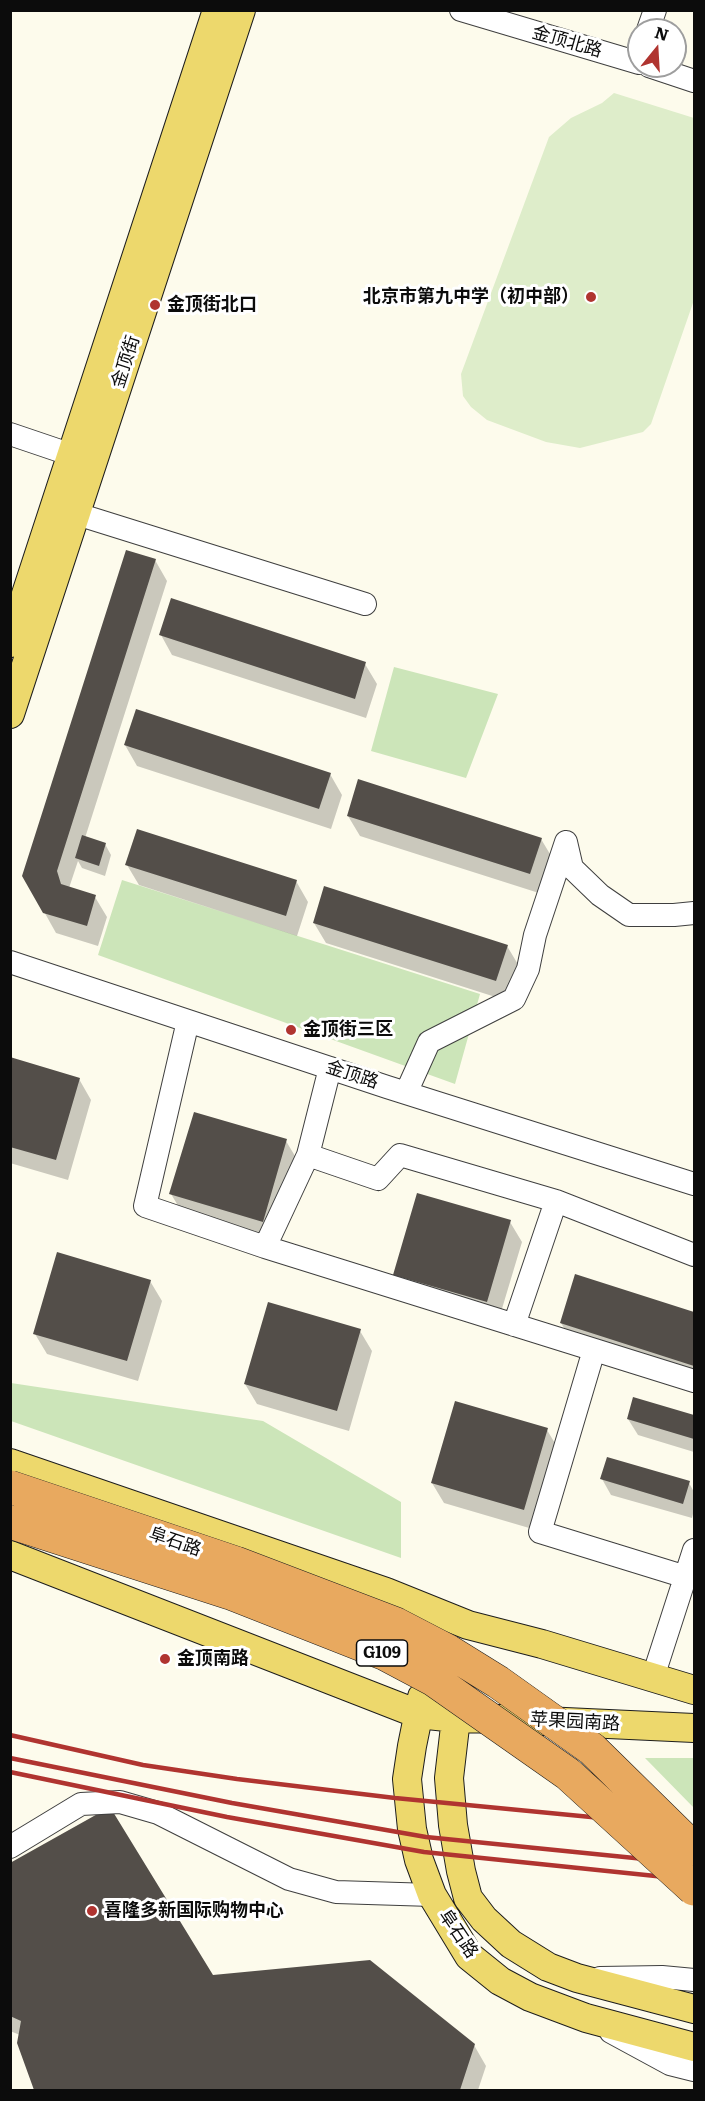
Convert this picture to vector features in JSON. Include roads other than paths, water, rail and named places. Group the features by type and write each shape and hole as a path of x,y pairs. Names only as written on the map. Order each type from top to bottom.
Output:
{"highway":[{"name":"阜石路","path":"10,1487 236,1563 396,1624 448,1651 498,1682 592,1749 694,1849"},
{"name":"阜石路","path":"10,1522 230,1593 385,1654 415,1670 478,1709 568,1774 694,1889"}],"main road":[{"name":"金顶街","path":"10,643 217,10"},
{"name":"金顶街","path":"10,714 241,10"},
{"path":"10,1463 386,1592 456,1620 694,1690"},
{"path":"10,1555 418,1714 456,1718"},
{"name":"阜石路","path":"456,1620 418,1714 407,1779 412,1829 419,1860 432,1895 469,1956 500,1981 530,1997 586,2018 694,2047"},
{"name":"阜石路","path":"456,1620 456,1718 449,1778 453,1825 468,1898 484,1919 511,1944 548,1967 577,1978 694,2009"},
{"name":"苹果园南路","path":"456,1718 694,1728"}],"street":[{"name":"金顶北路","path":"461,10 627,59"},
{"path":"10,434 72,456"},
{"path":"76,514 364,604"},
{"path":"406,1093 429,1042 514,999 528,969 535,936 566,842 572,868 600,895 629,915 694,913"},
{"name":"金顶路","path":"10,962 406,1093 694,1184"},
{"path":"188,1021 145,1206 265,1247 694,1381"},
{"path":"265,1247 308,1155 330,1068"},
{"path":"308,1155 378,1179 400,1155 555,1201 694,1255"},
{"path":"514,1325 555,1201"},
{"path":"594,1350 540,1532 686,1577"},
{"path":"653,1677 694,1550"},
{"path":"10,1847 81,1804 120,1802 158,1813 289,1880 336,1892 432,1895"},
{"name":"阜石路","path":"577,1978 662,1977 694,1980"},
{"path":"586,2018 670,2064 694,2070"}],"railway":[{"path":"10,1735 143,1765 237,1779 395,1798 694,1827"},
{"path":"10,1758 232,1803 426,1837 694,1864"},
{"path":"10,1772 227,1817 424,1852 694,1880"}],"place":[{"name":"北京市第九中学（初中部）","path":"591,297"},
{"name":"金顶街北口","path":"155,305"},
{"name":"金顶街三区","path":"291,1030"},
{"name":"金顶南路","path":"165,1659"},
{"name":"喜隆多新国际购物中心","path":"92,1911"}]}
